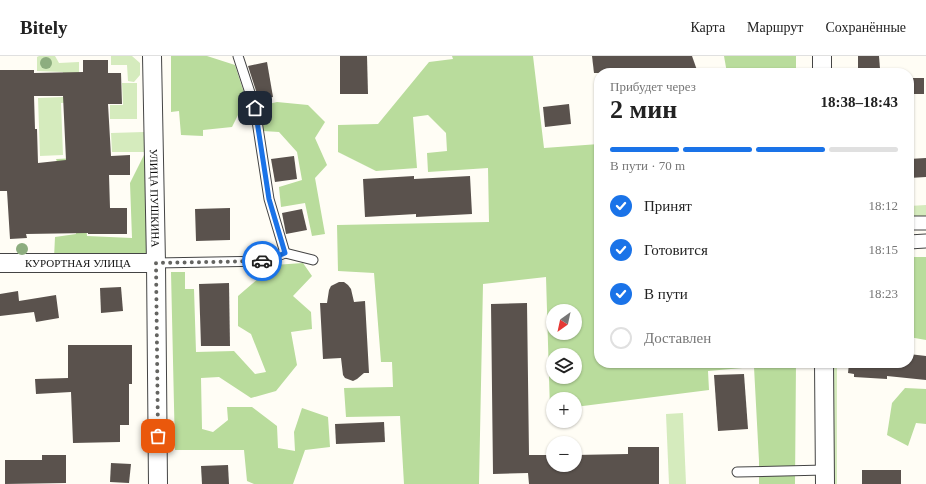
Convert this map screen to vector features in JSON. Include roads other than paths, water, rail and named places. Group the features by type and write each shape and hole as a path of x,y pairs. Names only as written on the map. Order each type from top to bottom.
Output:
{"street":[{"name":"УЛИЦА ПУШКИНА","path":"152,56 158,484"},
{"path":"822,56 822,68"},
{"path":"914,223 926,223"},
{"path":"914,242 926,241"},
{"name":"КУРОРТНАЯ УЛИЦА","path":"0,263 156,263"},
{"path":"824,368 824,477"}],"lane":[{"path":"238,56 255,108 269,199 285,253"},
{"path":"156,263 266,261 285,253 313,260"},
{"path":"737,472 824,477"}]}
